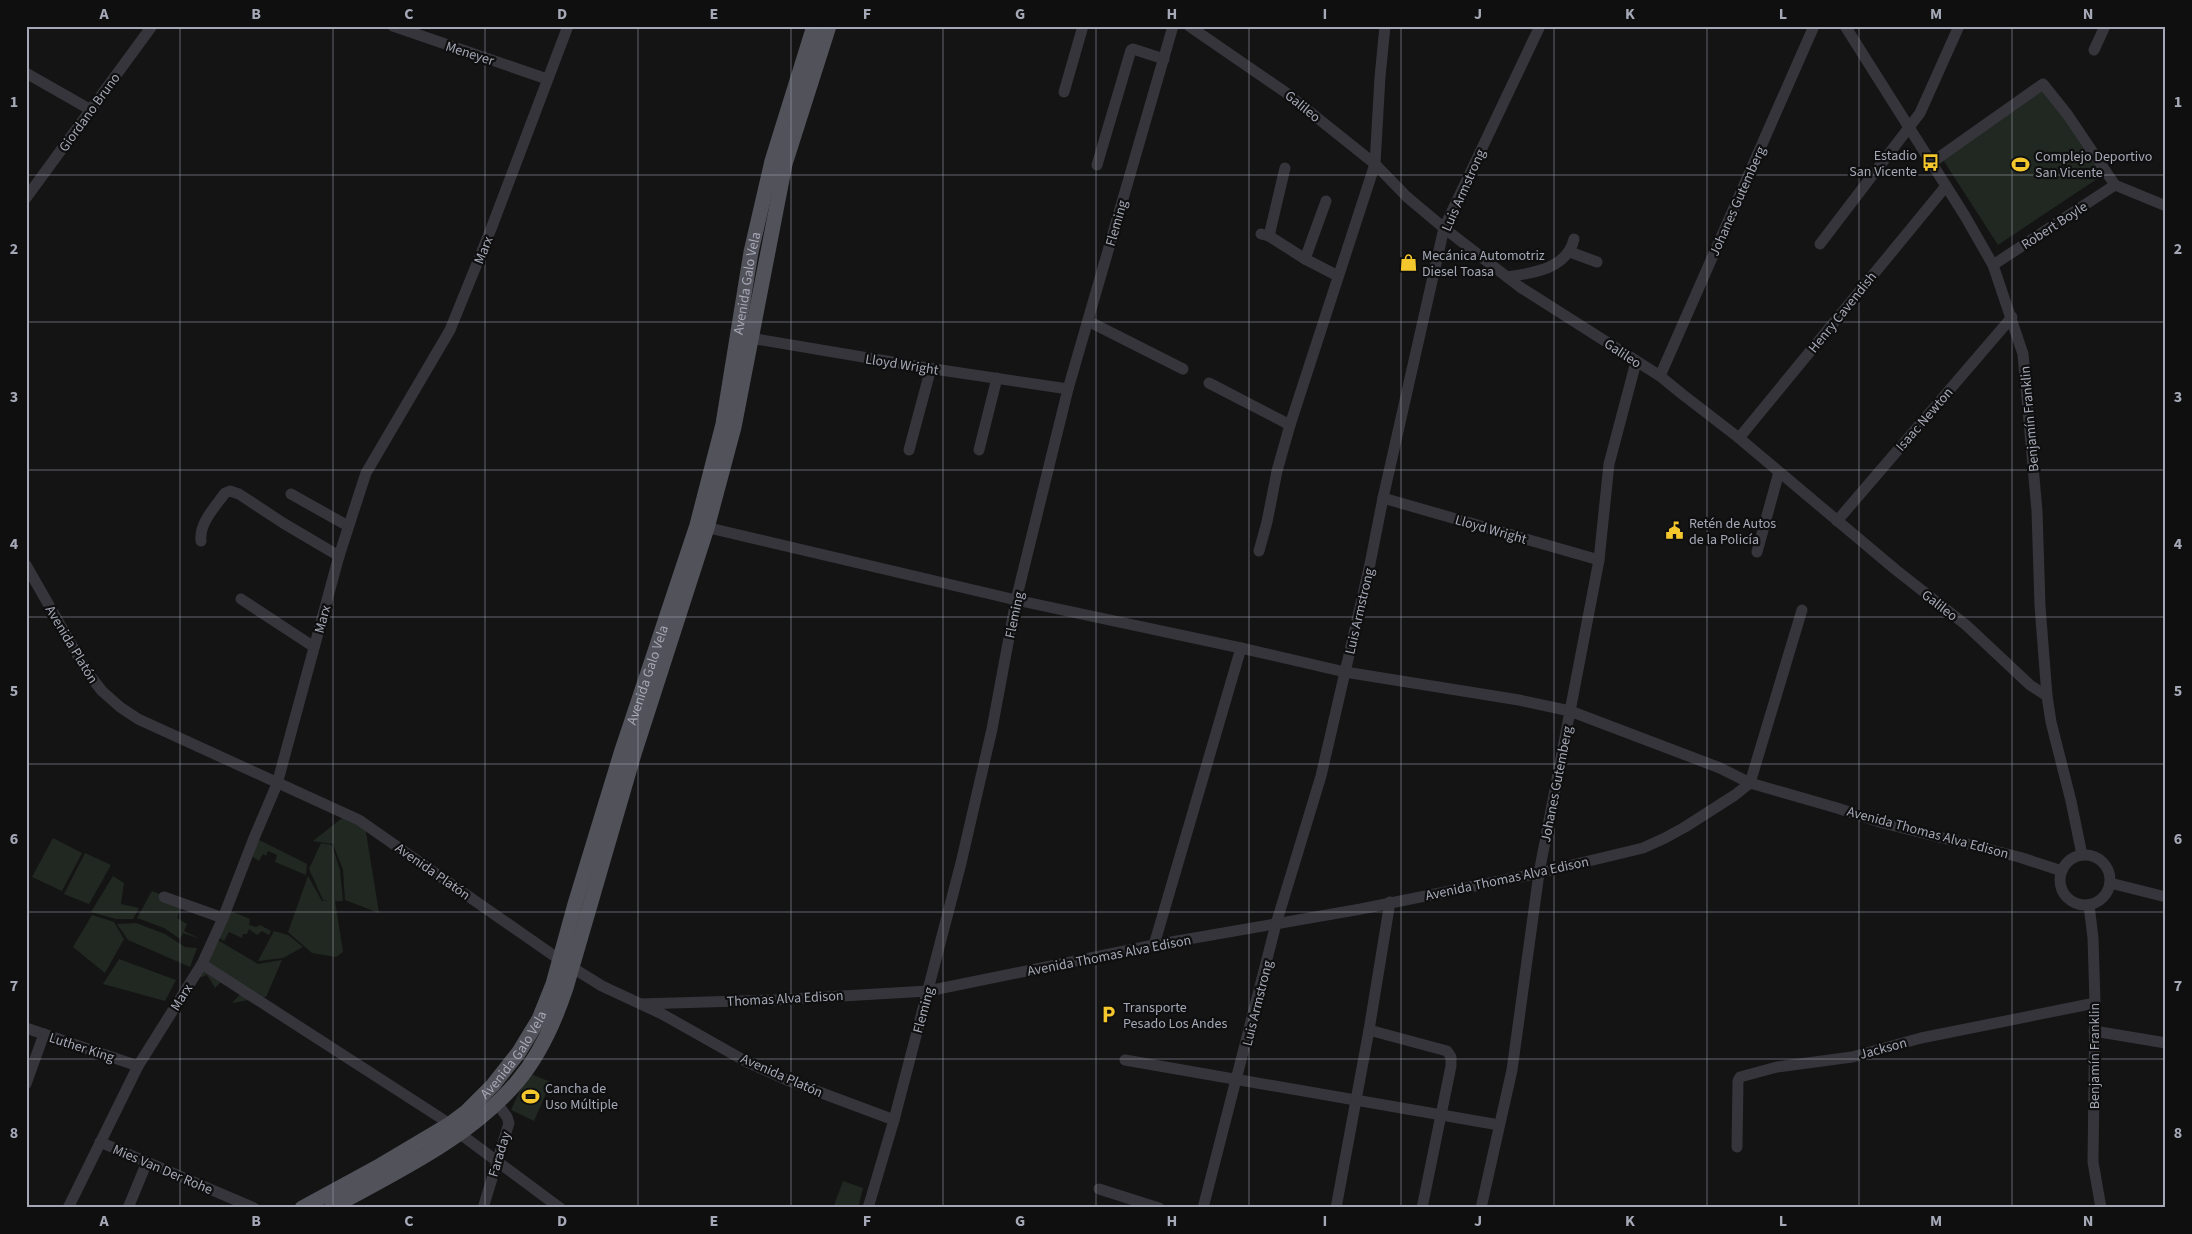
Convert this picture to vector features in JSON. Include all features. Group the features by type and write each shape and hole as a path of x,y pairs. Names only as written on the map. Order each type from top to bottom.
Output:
{"main road":[{"name":"Avenida Galo Vela","path":"302,1208 455,1128 497,1103 518,1081 543,1043 560,1007 574,904 628,752 734,427 751,252 778,162 814,26"},
{"name":"Avenida Galo Vela","path":"778,162 829,26"},
{"name":"Avenida Galo Vela","path":"331,1208 429,1154 455,1128 519,1052 539,1019 553,984 566,964"}],"street":[{"name":"Giordano Bruno","path":"26,198 152,26"},
{"name":"Meneyer","path":"393,26 548,79"},
{"name":"Marx","path":"68,1208 138,1066 202,964 223,918 277,784 339,556 366,473 450,330 491,229 568,26"},
{"path":"1064,92 1082,26"},
{"name":"Fleming","path":"868,1208 894,1120 928,991 992,729 1016,600 1068,389 1173,26"},
{"name":"Galileo","path":"1189,26 1286,92 1375,164 1407,197 1444,228 1507,277 1660,376 1739,438 1836,521 1966,625 2030,685 2047,696"},
{"path":"1259,551 1267,522 1276,471 1375,164 1385,26"},
{"name":"Luis Armstrong","path":"1203,1208 1238,1079 1276,924 1321,776 1444,228 1540,26"},
{"name":"Johanes Gutemberg","path":"1660,376 1814,26"},
{"name":"Benjamín Franklin","path":"1845,26 1946,186 1993,265 2023,354 2037,511 2040,606 2047,696 2051,722 2082,855"},
{"path":"1820,244 1920,113 1959,26"},
{"path":"2094,50 2105,26"},
{"path":"1097,165 1131,50 1164,60"},
{"path":"26,73 91,110"},
{"path":"1931,163 2043,84 2067,114 2114,184 2166,206"},
{"path":"1285,168 1265,235 1338,276"},
{"name":"Robert Boyle","path":"1993,265 2114,184"},
{"name":"Henry Cavendish","path":"1739,438 1946,186"},
{"path":"1305,259 1326,201"},
{"path":"1507,277 1543,270 1560,261 1570,252 1574,239"},
{"path":"1570,252 1597,262"},
{"name":"Isaac Newton","path":"1836,521 2012,317"},
{"path":"1088,320 1183,369"},
{"name":"Lloyd Wright","path":"744,337 1068,389"},
{"name":"Johanes Gutemberg","path":"1481,1208 1512,1070 1540,873 1599,560 1609,464 1636,362"},
{"path":"909,450 931,368"},
{"path":"979,450 997,378"},
{"path":"1209,383 1290,425"},
{"path":"1757,552 1779,472"},
{"path":"201,541 200,532 202,526 225,492 230,491 239,494 339,556"},
{"path":"291,494 348,526"},
{"name":"Lloyd Wright","path":"1383,498 1599,560"},
{"path":"702,527 1016,600 1345,672 1519,700 1570,711 1720,768 1750,783 1802,610"},
{"name":"Avenida Platón","path":"26,565 86,672 102,691 120,707 138,719 277,784 360,820 566,964 602,986 704,1036 747,1062 786,1080 894,1120"},
{"path":"241,599 314,646"},
{"path":"1154,945 1241,648"},
{"name":"Avenida Thomas Alva Edison","path":"928,991 1154,945 1276,924 1540,873 1643,848 1658,842 1735,795 1750,783 1882,823 2019,857 2062,870"},
{"path":"2082,855 2094,856 2100,860 2108,870 2110,883 2101,900 2089,905 2076,903 2066,895 2060,884 2062,870 2070,860 2082,855"},
{"path":"2110,883 2166,897"},
{"path":"164,897 223,918"},
{"path":"1336,1208 1369,1030 1390,902"},
{"name":"Benjamín Franklin","path":"2089,905 2093,938 2095,1003 2093,1162 2101,1208"},
{"path":"202,964 455,1128 560,1208"},
{"name":"Thomas Alva Edison","path":"641,1004 774,1000 928,991"},
{"name":"Jackson","path":"1737,1147 1738,1081 1740,1077 1777,1067 1852,1057 1921,1038 2095,1003"},
{"name":"Luther King","path":"26,1028 138,1066"},
{"path":"1369,1030 1447,1051 1451,1057 1451,1066 1422,1208"},
{"path":"2094,1032 2166,1043"},
{"path":"26,1084 44,1034"},
{"path":"1125,1060 1499,1125"},
{"name":"Faraday","path":"483,1208 509,1123 497,1103"},
{"name":"Mies Van Der Rohe","path":"100,1142 254,1208"},
{"path":"128,1208 147,1162"},
{"path":"1099,1189 1159,1208"}],"shaded area":[{"name":"Complejo Deportivo San Vicente","path":"2041,82 2103,175 1998,245 1938,152"},
{"path":"346,815 365,826 379,913 345,900 343,870 333,844 313,841"},
{"path":"53,838 82,853 62,891 32,877"},
{"path":"255,838 307,864 306,875 275,862 277,855 268,851 266,856 263,854 259,861 250,855"},
{"path":"321,843 332,845 340,870 343,901 335,901 343,952 336,957 312,953 288,932 308,876 322,901 327,900 323,900 309,869"},
{"path":"85,853 111,865 89,904 64,894"},
{"path":"113,876 124,883 121,904 139,908 133,919 116,919 91,912"},
{"path":"152,891 192,906 181,907 177,918 187,924 184,931 200,939 183,933 180,939 164,928 137,918"},
{"path":"226,909 250,919 249,925 256,927 260,925 271,931 269,935 262,931 257,935 249,929 247,934 243,934 242,938 229,932 224,941 214,935"},
{"path":"92,915 114,922 124,939 105,973 73,947"},
{"path":"136,923 165,934 185,947 197,948 190,967 128,940 117,924"},
{"path":"274,931 288,935 303,947 283,958 258,961"},
{"path":"216,939 258,964 282,960 266,997 232,1003 243,991 225,978 215,988 207,975 193,980"},
{"path":"119,959 176,980 165,1001 103,984"},
{"name":"Cancha de Uso Múltiple","path":"528,1073 551,1082 534,1121 511,1110"},
{"path":"843,1181 863,1188 858,1208 833,1208"}],"place":[{"name":"Estadio San Vicente","path":"1931,163"},
{"name":"Complejo Deportivo San Vicente","path":"2021,164"},
{"name":"Mecánica Automotriz Diesel Toasa","path":"1408,263"},
{"name":"Retén de Autos de la Policía","path":"1675,531"},
{"name":"Transporte Pesado Los Andes","path":"1109,1015"},
{"name":"Cancha de Uso Múltiple","path":"531,1096"}]}
